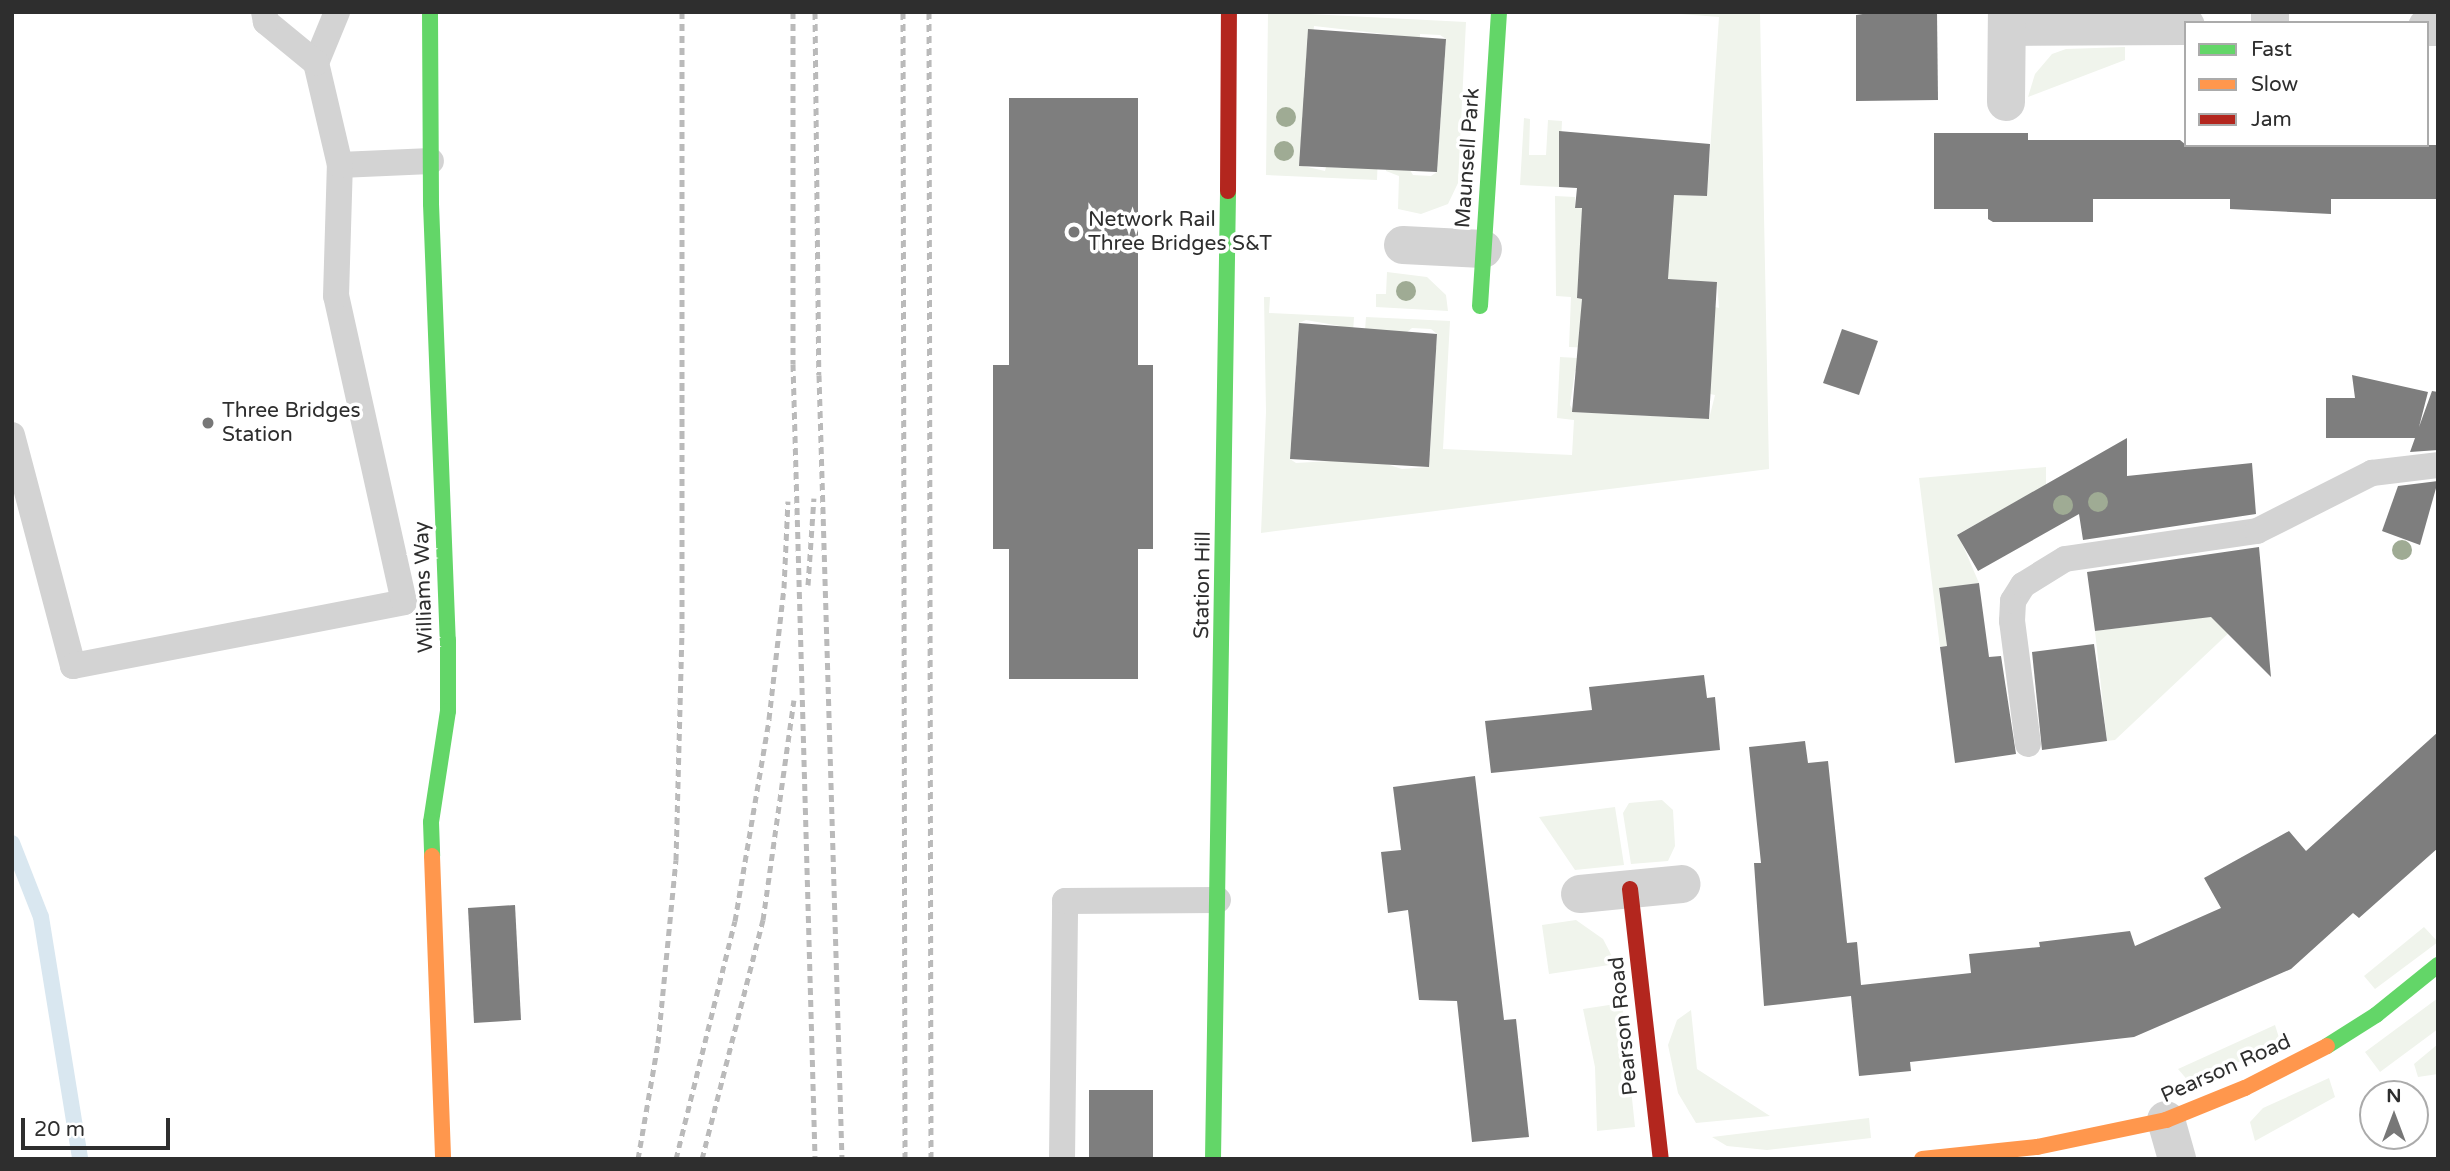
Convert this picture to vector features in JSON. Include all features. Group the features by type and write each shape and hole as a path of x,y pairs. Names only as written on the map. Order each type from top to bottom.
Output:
{"street":[{"name":"Williams Way","path":"430,12 431,161 448,640 448,711 431,822 443,1159"},
{"name":"Station Hill","path":"1213,1159 1229,12"},
{"name":"Maunsell Park","path":"1480,306 1499,12"},
{"path":"2006,102 2007,20 2184,26"},
{"path":"1403,245 1483,249"},
{"path":"1580,894 1682,884"},
{"name":"Pearson Road","path":"1630,890 1661,1159"},
{"name":"Pearson Road","path":"1922,1159 2037,1147 2166,1120 2245,1088 2326,1046 2376,1015 2438,965"},
{"path":"2166,1120 2176,1159"}],"lane":[{"path":"264,12 266,22 316,63"},
{"path":"12,435 73,666 404,602 336,296 340,165 316,63 337,12"},
{"path":"340,165 431,161"},
{"path":"2028,744 2012,621 2013,601 2023,585 2065,559 2257,531 2372,473 2438,465"},
{"path":"1062,1159 1065,901 1218,900"}],"shaded area":[{"path":"1268,12 1466,22 1458,183 1448,204 1421,214 1398,209 1399,176 1386,171 1388,135 1413,175 1431,176 1437,172 1446,39 1440,35 1420,34 1420,38 1314,26 1299,165 1325,171 1326,167 1341,168 1343,131 1379,129 1377,180 1266,175"},
{"path":"1655,12 1760,12 1769,469 1261,533 1266,412 1264,297 1270,297 1269,313 1354,317 1351,364 1338,363 1340,326 1306,320 1299,323 1290,459 1296,463 1331,461 1333,447 1402,469 1429,467 1437,334 1431,329 1412,328 1362,369 1366,317 1450,321 1443,449 1572,455 1574,420 1557,418 1560,357 1613,360 1612,372 1575,371 1570,405 1574,412 1709,419 1715,395 1710,394 1715,307 1719,308 1717,282 1583,274 1577,298 1582,299 1581,314 1615,316 1619,349 1569,347 1571,297 1556,296 1555,196 1575,197 1575,208 1603,209 1670,195 1707,196 1719,17"},
{"path":"2125,47 2125,60 2028,97 2035,74 2052,54 2066,49"},
{"path":"1524,118 1530,119 1529,155 1546,155 1548,120 1562,121 1559,187 1520,185"},
{"path":"1387,272 1427,277 1446,295 1448,311 1376,307 1376,294 1386,294"},
{"path":"2046,467 2046,491 2043,487 1958,534 1979,583 1939,589 1947,646 1940,647 1919,478"},
{"path":"2251,612 2115,740 2107,741 2095,631"},
{"path":"1662,800 1673,810 1675,846 1668,861 1631,864 1623,813 1629,803"},
{"path":"1615,807 1624,865 1575,870 1539,817"},
{"path":"1576,920 1603,939 1616,964 1549,974 1542,925"},
{"path":"2424,927 2438,942 2375,989 2364,976"},
{"path":"2438,998 2438,1029 2380,1072 2365,1052"},
{"path":"1622,1003 1635,1127 1597,1131 1595,1067 1583,1009"},
{"path":"1691,1010 1697,1069 1770,1116 1696,1123 1678,1093 1668,1045 1677,1020"},
{"path":"2275,1025 2280,1041 2221,1071 2190,1083 2178,1069"},
{"path":"2438,1044 2438,1074 2418,1077 2414,1064"},
{"path":"2329,1078 2335,1097 2255,1141 2250,1122 2263,1108"},
{"path":"1869,1118 1871,1138 1767,1150 1727,1146 1712,1137"}],"building":[{"path":"1876,12 1937,12 1938,100 1856,101 1856,15"},
{"path":"1308,29 1446,39 1437,172 1299,166"},
{"path":"1009,98 1138,98 1138,365 1153,365 1153,549 1138,549 1138,679 1009,679 1009,549 993,549 993,365 1009,365"},
{"path":"1559,131 1710,144 1707,196 1674,195 1668,279 1717,282 1709,419 1572,412 1582,299 1577,298 1582,208 1575,208 1577,188 1559,187"},
{"path":"1934,133 2028,133 2028,140 2180,140 2184,147 2438,145 2438,199 2331,199 2331,214 2230,209 2230,199 2093,199 2093,222 1993,222 1988,219 1988,209 1934,209"},
{"path":"1299,323 1437,334 1429,467 1290,459"},
{"path":"1842,329 1878,341 1859,395 1823,383"},
{"path":"2352,375 2428,392 2419,427 2432,391 2438,392 2438,450 2410,452 2415,438 2326,438 2326,398 2355,398"},
{"path":"2127,438 2127,476 2252,463 2256,514 2083,540 2079,514 1978,571 1957,535"},
{"path":"2438,481 2420,545 2382,531 2398,486"},
{"path":"2259,547 2271,677 2211,617 2095,631 2087,572"},
{"path":"1979,583 1989,657 2001,656 2016,754 1955,763 1940,647 1947,646 1939,588"},
{"path":"2094,644 2107,741 2042,750 2032,652"},
{"path":"1704,675 1707,698 1715,697 1720,750 1491,773 1485,721 1592,710 1589,687"},
{"path":"2438,732 2438,848 2359,918 2353,913 2291,969 2134,1037 1910,1062 1911,1071 1859,1076 1851,996 1764,1006 1754,863 1761,863 1749,747 1805,741 1808,763 1828,761 1847,943 1857,942 1861,985 1971,973 1969,954 2040,947 2039,942 2130,931 2135,946 2221,908 2204,878 2289,831 2306,851"},
{"path":"1475,776 1504,1020 1516,1019 1529,1137 1472,1142 1457,1001 1419,1000 1408,910 1388,913 1381,852 1401,850 1393,787"},
{"path":"515,905 521,1020 474,1023 468,908"},
{"path":"1089,1090 1153,1090 1153,1159 1089,1159"}],"waterway":[{"path":"12,843 41,917 80,1159"}],"railway":[{"path":"638,1159 658,1043 676,860 682,630 682,12"},
{"path":"793,12 793,364 815,1159"},
{"path":"815,12 819,375 842,1159"},
{"path":"903,12 905,1159"},
{"path":"929,12 931,1159"},
{"path":"808,585 814,498"},
{"path":"676,1159 735,921 769,719 784,588 788,501"},
{"path":"702,1159 763,920 794,700"}],"traffic: fast":[{"path":"430,12 431,204 448,640 448,711 431,822 432,856"},
{"path":"1480,306 1499,12"},
{"path":"1213,1159 1228,191"},
{"path":"2327,1046 2376,1015 2438,965"}],"traffic: slow":[{"path":"432,856 443,1159"},
{"path":"1922,1159 2037,1147 2166,1120 2245,1088 2327,1046"}],"traffic: jam":[{"path":"1228,191 1229,12"},
{"path":"1630,889 1661,1159"}],"place":[{"name":"Network Rail Three Bridges S&T","path":"1074,232"},
{"name":"Three Bridges Station","path":"208,423"}]}
